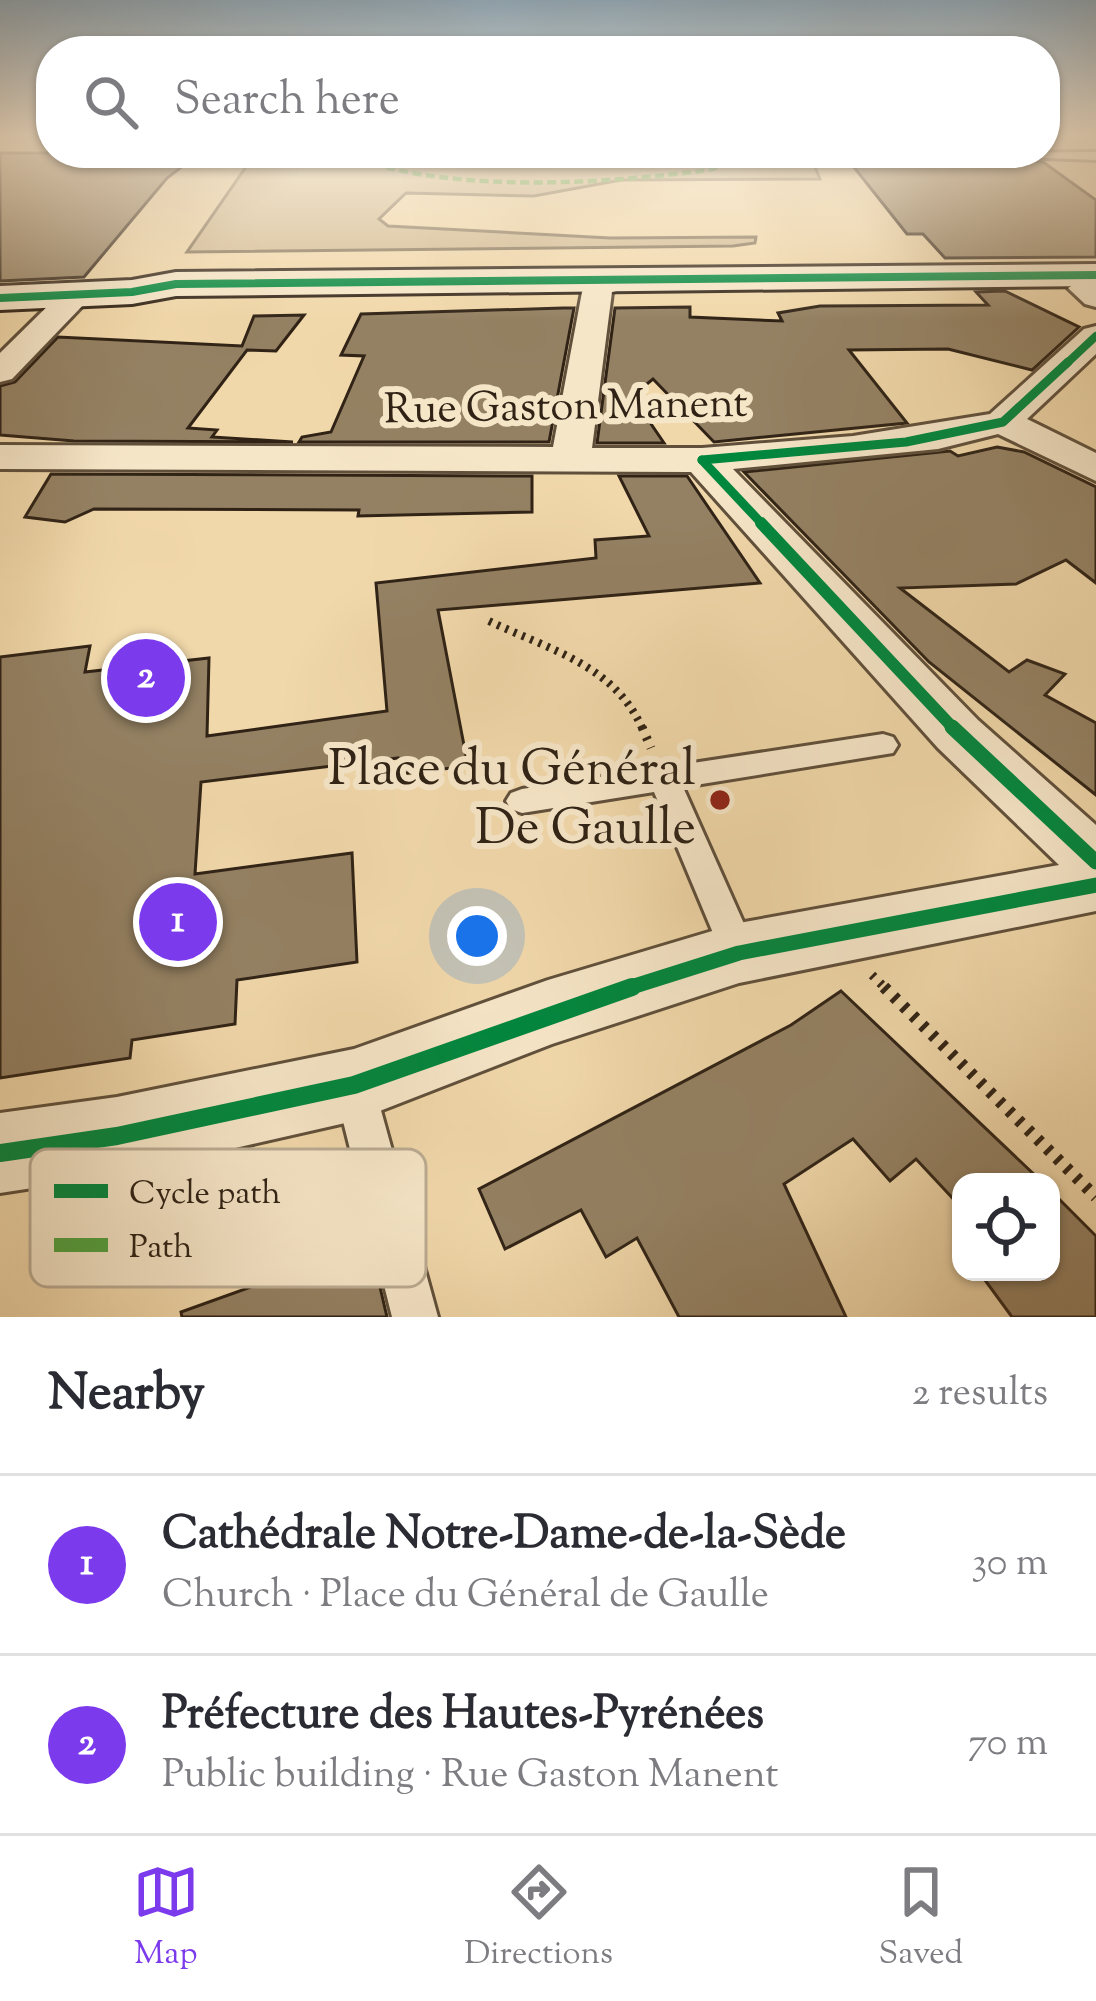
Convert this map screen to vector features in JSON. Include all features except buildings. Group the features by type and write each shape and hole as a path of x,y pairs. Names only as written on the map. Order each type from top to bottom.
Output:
{"street":[{"path":"571,459 609,286"},
{"path":"0,298 609,286 1093,287"},
{"path":"0,372 77,294"},
{"path":"1096,336 1003,422 1096,469"},
{"name":"Rue Gaston Manent","path":"0,457 702,460 906,442 1003,422"},
{"path":"702,460 958,734 1096,862"},
{"path":"32,1149 117,1136 354,1085 548,1013 739,953 828,932 1096,885"},
{"path":"0,1154 30,1149"}],"lane":[{"path":"522,801 883,745"},
{"path":"664,778 739,953"},
{"path":"354,1085 371,1149"},
{"path":"407,1287 415,1317"}],"path":[{"path":"490,622 607,677 630,700 664,778"},
{"path":"828,932 1096,1197"}],"shaded area":[{"path":"225,197 401,197 379,219 388,226 610,238 756,237 755,243 733,246 187,252"}],"cycle path":[{"path":"0,298 132,292 176,284 1096,275"},
{"path":"702,460 906,442 1003,422 1096,336"},
{"path":"702,460 958,734 1096,862"},
{"path":"0,1153 117,1136 354,1085 548,1013 739,953 1096,885"}],"place":[{"name":"Préfecture des Hautes-Pyrénées","path":"146,678"},
{"name":"Place du Général De Gaulle","path":"720,800"},
{"name":"Cathédrale Notre-Dame-de-la-Sède","path":"178,922"}]}
